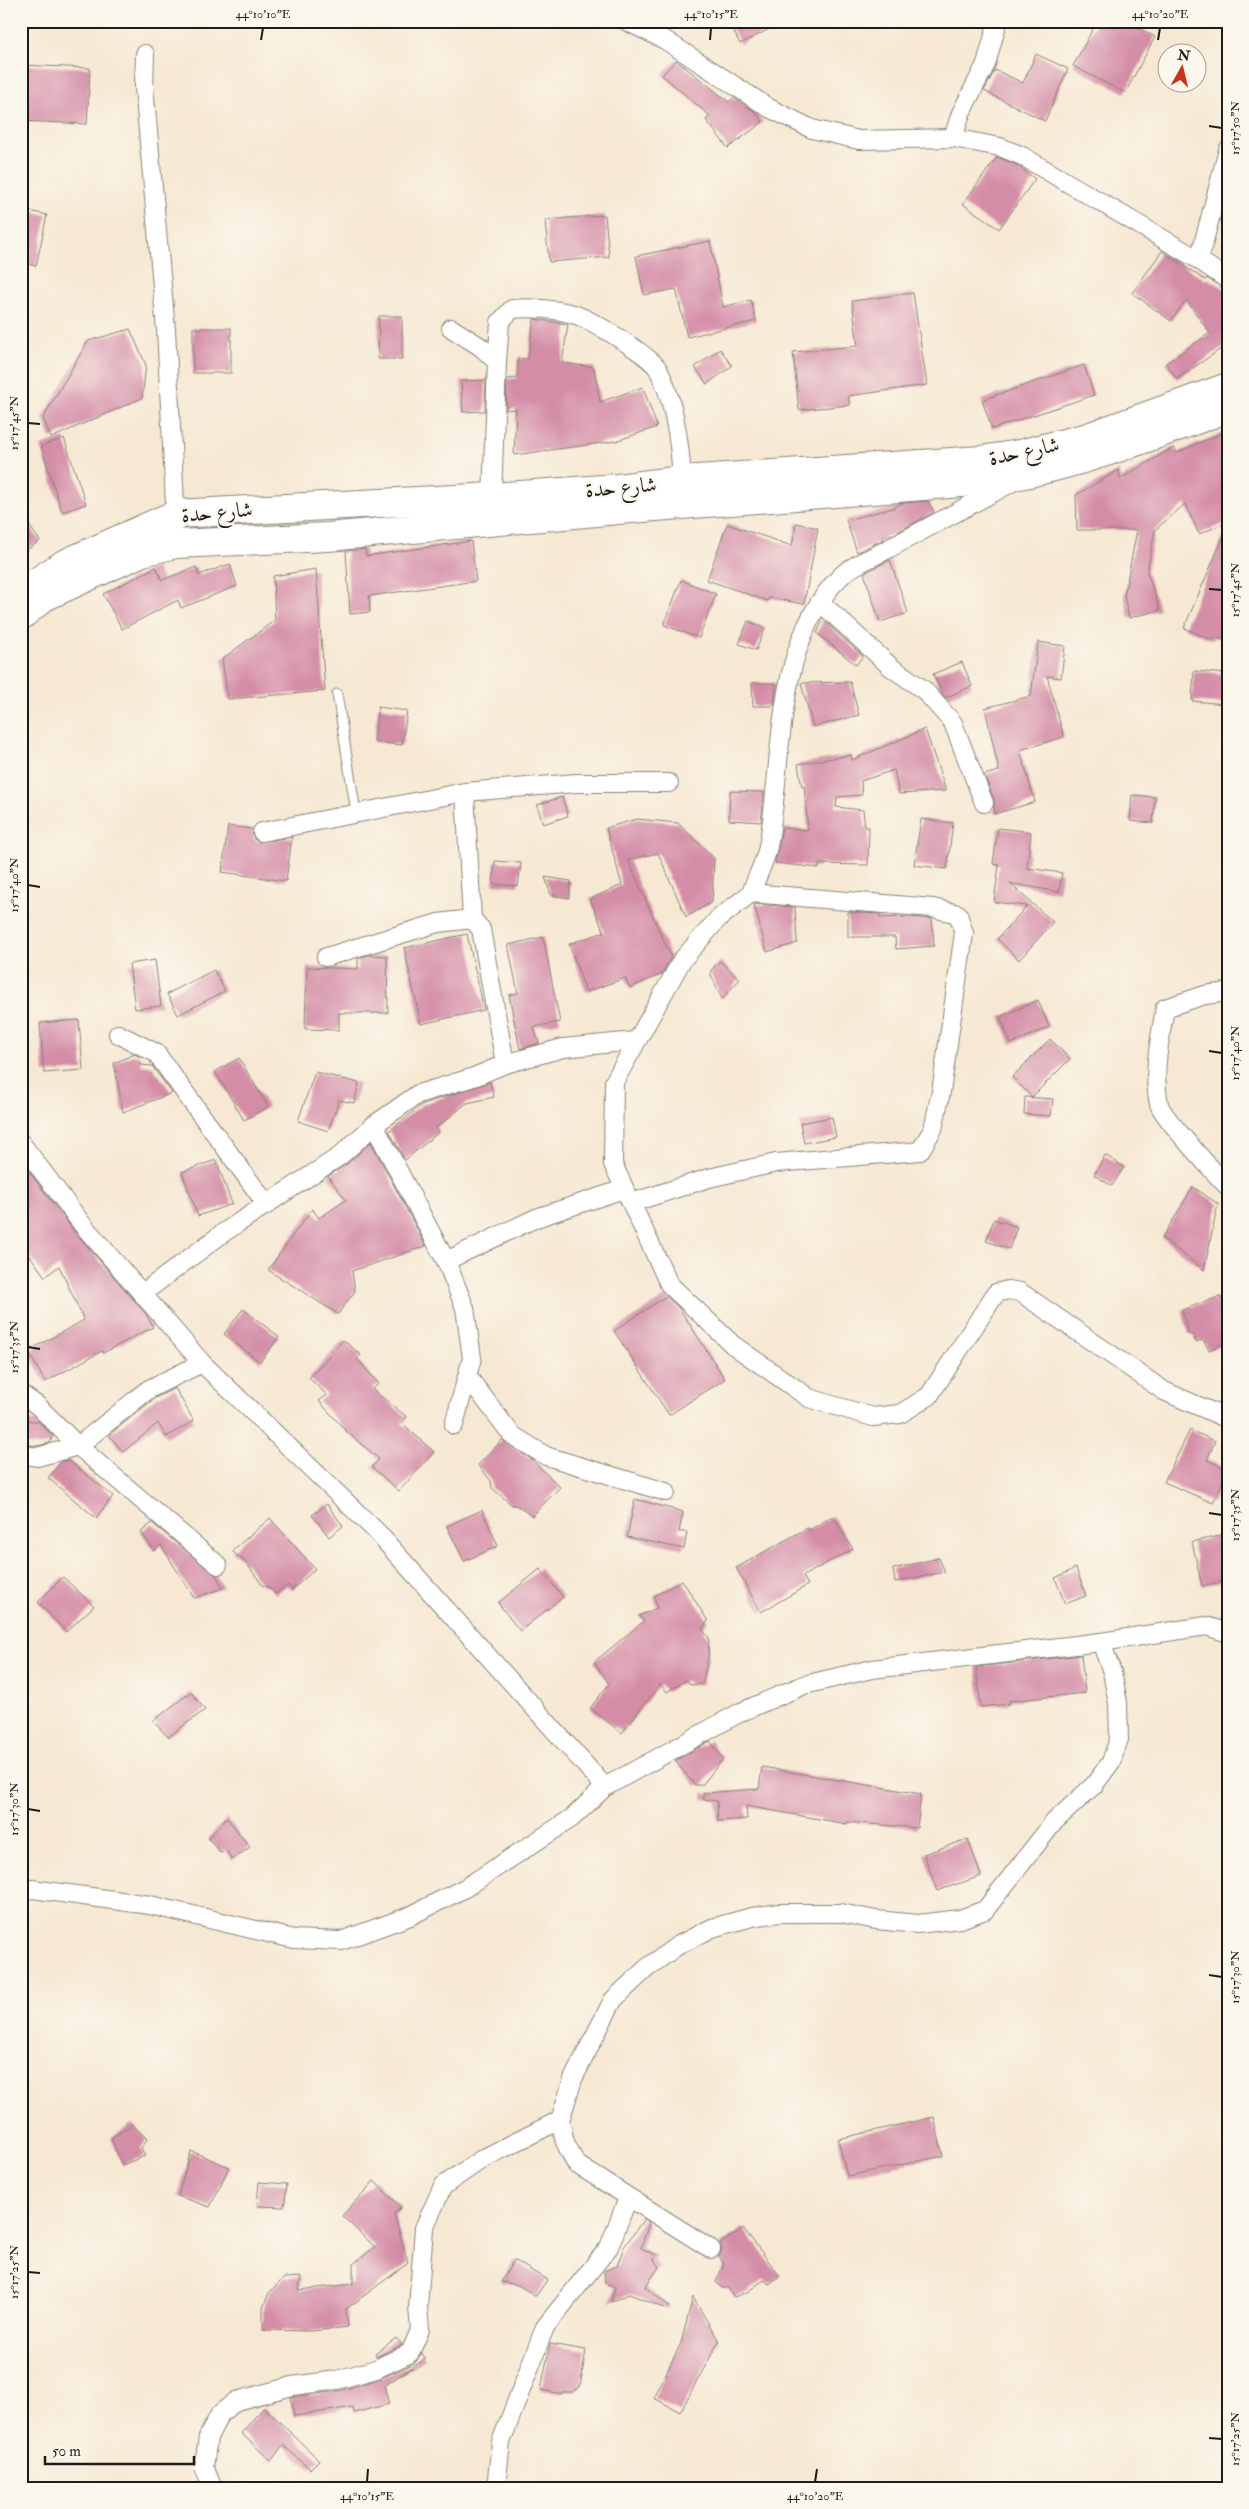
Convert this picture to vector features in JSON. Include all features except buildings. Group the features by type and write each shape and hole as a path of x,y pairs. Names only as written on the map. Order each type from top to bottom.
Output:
{"main road":[{"name":"شارع حدة","path":"21,616 44,597 142,552 176,544 328,537 682,493 984,470 1028,475 1109,441 1228,387"},
{"name":"شارع حدة","path":"984,470 1019,454 1109,441 1228,408"},
{"name":"شارع حدة","path":"21,592 64,564 176,514 492,497 617,488 682,493"}],"street":[{"path":"626,21 665,40 769,108 812,129 859,140 953,138 1000,147 1022,156 1198,260 1228,280"},
{"path":"953,138 961,113 986,64 998,21"},
{"path":"145,54 144,87 166,330 176,544"},
{"path":"1198,260 1228,150"},
{"path":"492,497 500,322 512,309 522,308 574,314 621,339 658,368 671,405 682,493"},
{"path":"451,328 481,347 497,362"},
{"path":"1028,475 842,574 820,602 801,640 788,685 781,728 768,849 751,893 718,919 682,960 635,1041 614,1082 613,1164 670,1284 733,1345 809,1398 873,1417 900,1414 929,1396 996,1294 1008,1290 1020,1292 1164,1391 1228,1419"},
{"path":"820,602 891,667 924,690 953,722 984,803"},
{"path":"262,832 465,792 577,783 670,783"},
{"path":"465,792 472,918 481,928 505,1064"},
{"path":"446,1261 536,1218 627,1196 776,1163 920,1150 933,1130 944,1073 964,934 958,914 933,908 751,893"},
{"path":"326,957 438,923 472,918"},
{"path":"1228,992 1205,995 1165,1008 1156,1064 1159,1106 1198,1155 1228,1186"},
{"path":"118,1034 156,1053 267,1205"},
{"path":"143,1293 223,1233 340,1156 374,1125 418,1094 474,1077 505,1064 563,1048 635,1041"},
{"path":"374,1125 446,1261 466,1308 472,1358 454,1425"},
{"path":"21,1143 82,1224 202,1363 376,1532 605,1787"},
{"path":"21,1454 37,1457 78,1446 149,1389 202,1363"},
{"path":"468,1377 512,1435 546,1456 666,1492"},
{"path":"21,1394 38,1406 78,1446 218,1566"},
{"path":"21,1891 32,1889 150,1905 294,1938 341,1941 410,1916 465,1888 572,1818 605,1787 740,1712 804,1685 872,1670 1100,1642 1206,1626 1228,1618"},
{"path":"1206,1626 1228,1633"},
{"path":"711,2249 576,2164 565,2142 560,2120 573,2079 614,2000 647,1968 677,1946 712,1928 752,1917 779,1913 841,1913 876,1920 918,1924 960,1919 985,1910 1054,1822 1087,1792 1111,1762 1119,1739 1118,1703 1112,1672 1100,1642"},
{"path":"213,2488 204,2466 208,2437 220,2414 236,2401 292,2386 337,2380 376,2369 410,2353 420,2330 418,2306 424,2228 443,2186 482,2159 560,2120"},
{"path":"496,2488 501,2442 545,2327 610,2246 628,2198"}],"lane":[{"path":"337,694 356,812"}]}
